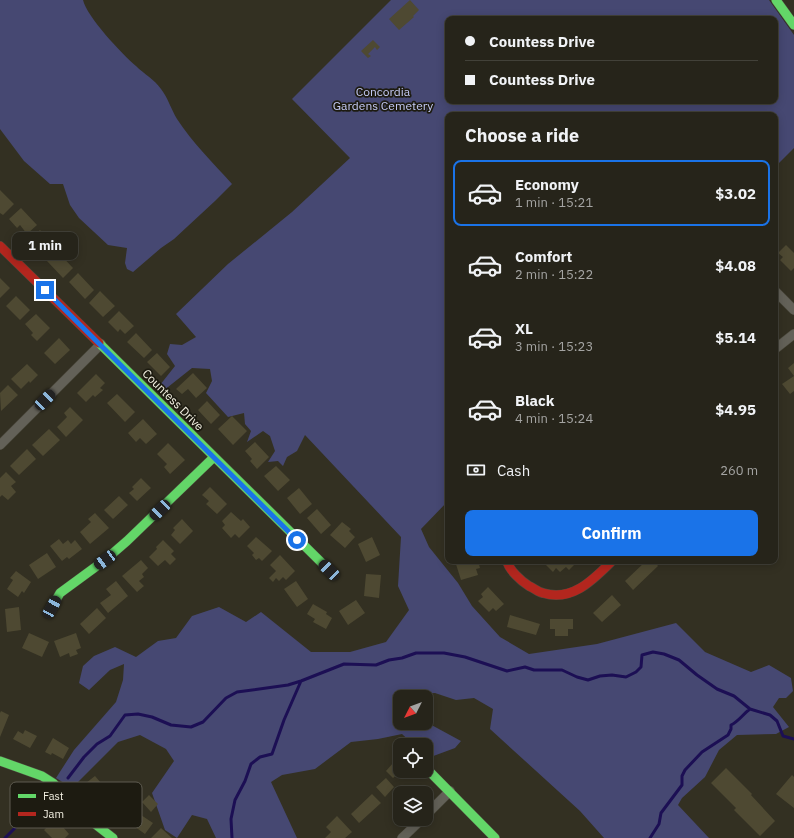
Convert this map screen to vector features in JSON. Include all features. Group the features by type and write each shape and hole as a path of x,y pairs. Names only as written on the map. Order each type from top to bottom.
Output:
{"street":[{"path":"776,0 794,25"},
{"name":"Countess Drive","path":"0,246 101,344 213,458 329,570"},
{"path":"778,294 794,310"},
{"path":"778,347 794,334"},
{"path":"0,444 101,344"},
{"path":"52,607 60,592 105,560 127,541 213,458"},
{"path":"509,564 524,583 542,593 557,596 579,590 597,576 609,564"},
{"path":"0,761 42,776 51,782"},
{"path":"433,775 496,838"},
{"path":"433,808 450,791"},
{"path":"402,838 415,826"},
{"path":"100,828 113,838"}],"green space":[{"path":"0,0 83,0 91,16 106,35 139,69 158,85 166,96 183,128 232,184 174,239 133,272 127,269 125,263 127,248 108,245 79,218 70,205 63,184 50,184 24,161 0,129"},
{"name":"Concordia Gardens Cemetery","path":"391,0 769,0 794,35 794,148 778,164 778,112 445,112 445,504 421,529 429,547 458,583 472,606 500,637 529,654 597,644 676,623 705,652 751,672 769,665 791,678 793,691 786,698 779,698 773,707 789,727 776,734 737,735 719,750 705,777 682,798 678,805 709,838 604,838 580,811 490,729 493,709 474,698 456,700 433,693 433,690 393,690 393,730 433,730 433,726 461,741 455,748 433,756 433,738 406,738 402,734 378,739 351,742 315,769 282,775 271,782 297,838 216,838 207,819 192,815 177,838 165,830 152,793 174,761 166,749 140,735 118,742 78,782 62,782 56,778 74,750 116,702 123,680 124,664 110,670 89,690 79,683 83,666 94,656 115,647 136,657 158,641 176,638 192,616 219,607 246,622 261,612 311,652 350,652 386,642 409,610 398,586 401,537 305,435 297,451 287,457 283,466 278,461 268,462 275,451 270,436 263,431 247,442 251,431 245,424 244,413 228,417 206,393 212,381 210,369 192,368 163,391 160,385 175,366 167,354 170,344 182,345 196,337 176,314 228,264 292,212 350,158 292,99"}],"building":[{"path":"410,0 419,10 413,16 414,17 399,30 389,19"},
{"path":"373,40 380,47 377,50 375,47 368,54 371,56 368,58 361,51"},
{"path":"0,190 14,204 3,215 0,213"},
{"path":"21,208 37,225 27,234 20,225 17,228 9,219"},
{"path":"40,230 54,245 43,256 28,241"},
{"path":"786,245 794,253 794,268 791,271 780,260 783,257 778,253"},
{"path":"57,251 73,268 63,278 47,261"},
{"path":"78,273 94,290 85,299 69,282"},
{"path":"0,278 10,288 0,298"},
{"path":"100,291 115,306 103,317 89,303"},
{"path":"16,296 30,310 20,320 6,306"},
{"path":"119,311 134,326 125,334 120,329 118,332 108,322"},
{"path":"36,314 50,328 37,341 31,335 33,333 25,324"},
{"path":"136,333 152,350 144,358 127,342"},
{"path":"59,338 70,350 55,364 44,353"},
{"path":"157,353 170,367 161,376 147,362"},
{"path":"794,363 794,376 788,368"},
{"path":"27,364 38,375 21,389 11,379"},
{"path":"193,373 207,388 196,398 188,389 182,394 176,389"},
{"path":"96,374 105,383 100,388 103,390 95,397 93,395 86,402 77,393"},
{"path":"794,376 794,391 790,394 782,384"},
{"path":"8,385 18,395 1,411 0,393"},
{"path":"117,394 135,412 125,422 107,403"},
{"path":"207,401 220,415 211,424 198,410"},
{"path":"70,407 83,420 66,437 57,427 67,417 64,413"},
{"path":"232,416 247,431 233,445 218,429"},
{"path":"143,419 157,434 146,444 140,438 136,442 128,433"},
{"path":"49,429 60,440 43,456 32,445"},
{"path":"255,442 269,457 257,469 250,461 252,459 245,451"},
{"path":"168,443 185,460 170,474 164,467 167,464 157,454"},
{"path":"27,449 36,459 19,475 10,466"},
{"path":"276,466 290,480 278,491 264,476"},
{"path":"6,472 16,482 11,486 16,492 8,500 2,495 0,497 0,478"},
{"path":"141,478 151,488 137,501 129,493 134,489 132,487"},
{"path":"210,487 227,504 217,514 206,504 209,501 202,495"},
{"path":"299,488 312,504 300,514 287,498"},
{"path":"119,496 128,505 113,519 104,510"},
{"path":"317,509 331,525 321,534 307,518"},
{"path":"231,512 241,521 243,519 250,527 239,538 235,534 231,538 222,528 225,525 222,521"},
{"path":"95,513 109,528 90,544 80,532 91,522 88,519"},
{"path":"182,519 193,531 180,544 171,535 175,530 173,528"},
{"path":"342,522 351,529 349,531 355,537 345,548 330,535"},
{"path":"256,537 272,551 262,561 259,558 256,560 252,555 254,553 247,546"},
{"path":"372,537 380,555 366,562 358,544"},
{"path":"59,539 63,544 68,540 71,544 75,540 82,549 69,559 67,557 62,561 50,546"},
{"path":"163,540 174,551 171,554 176,559 170,565 165,560 158,566 149,557"},
{"path":"47,553 56,567 38,579 29,565"},
{"path":"280,555 295,571 286,580 283,577 279,581 276,578 273,582 269,578 276,571 270,565"},
{"path":"141,560 148,568 142,574 144,577 139,581 144,586 137,592 122,576"},
{"path":"456,564 479,564 480,568 476,569 478,575 461,580"},
{"path":"575,564 569,570 566,567 560,572 556,568 553,572 546,565"},
{"path":"643,564 656,564 658,566 633,590 625,581"},
{"path":"16,571 31,582 24,593 22,591 18,597 7,589 13,580 10,578"},
{"path":"366,574 381,575 379,598 364,596"},
{"path":"116,581 128,596 108,613 100,603 111,595 106,589"},
{"path":"296,581 308,599 297,607 284,589"},
{"path":"488,587 504,604 496,611 493,608 489,612 478,601 483,597 481,594"},
{"path":"612,595 621,605 602,622 593,613"},
{"path":"356,600 365,613 348,625 339,611"},
{"path":"313,604 327,612 326,614 332,618 326,629 313,622 315,619 307,614"},
{"path":"19,607 21,630 7,632 5,609"},
{"path":"97,608 106,618 89,634 80,624"},
{"path":"510,615 540,624 536,635 507,627"},
{"path":"550,619 573,619 573,629 568,629 568,636 555,636 555,629 550,629"},
{"path":"29,633 49,642 42,657 22,648"},
{"path":"76,633 81,648 76,650 78,654 70,657 69,653 60,657 54,641"},
{"path":"1,711 9,715 0,737 0,713"},
{"path":"25,730 37,736 30,748 13,739 18,731 23,734"},
{"path":"53,738 69,748 63,759 52,753 51,755 45,752"},
{"path":"393,763 393,778 386,771"},
{"path":"726,768 752,794 751,795 775,821 760,836 734,810 736,808 711,783"},
{"path":"792,775 794,777 794,808 776,794"},
{"path":"95,776 100,782 87,782"},
{"path":"386,778 393,786 385,797 376,787"},
{"path":"372,794 381,803 359,823 351,814"},
{"path":"149,795 158,804 151,812 142,802"},
{"path":"142,816 153,823 145,834 137,828 142,828"},
{"path":"337,816 352,832 345,838 325,838 331,832 326,827"},
{"path":"46,828 64,828 69,834 65,838 52,838 44,830"},
{"path":"161,828 172,838 151,838"}],"waterway":[{"path":"68,778 84,757 97,744 110,736 125,715 138,714 152,717 171,725 191,727 203,722 226,698 237,692 288,685 344,664 376,665 416,653 444,653 465,657 507,671 525,667 534,670 562,670 588,680 600,676 612,675 626,677 636,672 641,667 642,655 653,652 664,654 679,660 717,689 734,696 750,709 770,715 777,721 783,736 794,739"},
{"path":"232,838 231,819 235,800 245,781 251,764 260,757 272,754 284,720 301,681"},
{"path":"650,838 659,824 661,813 682,785 682,776 685,770 702,752 728,735 731,725 750,709"},
{"path":"5,838 15,828"}],"traffic: fast":[{"path":"776,0 794,25"},
{"path":"99,343 329,570"},
{"path":"52,607 60,593 105,560 127,541 213,458"},
{"path":"0,761 42,776 51,782"},
{"path":"433,775 495,838"},
{"path":"100,828 113,838"}],"traffic: jam":[{"path":"0,246 99,343"},
{"path":"508,564 513,572 526,584 541,592 554,595 573,592 581,588 609,564"}],"route":[{"path":"45,290 297,540"}]}
